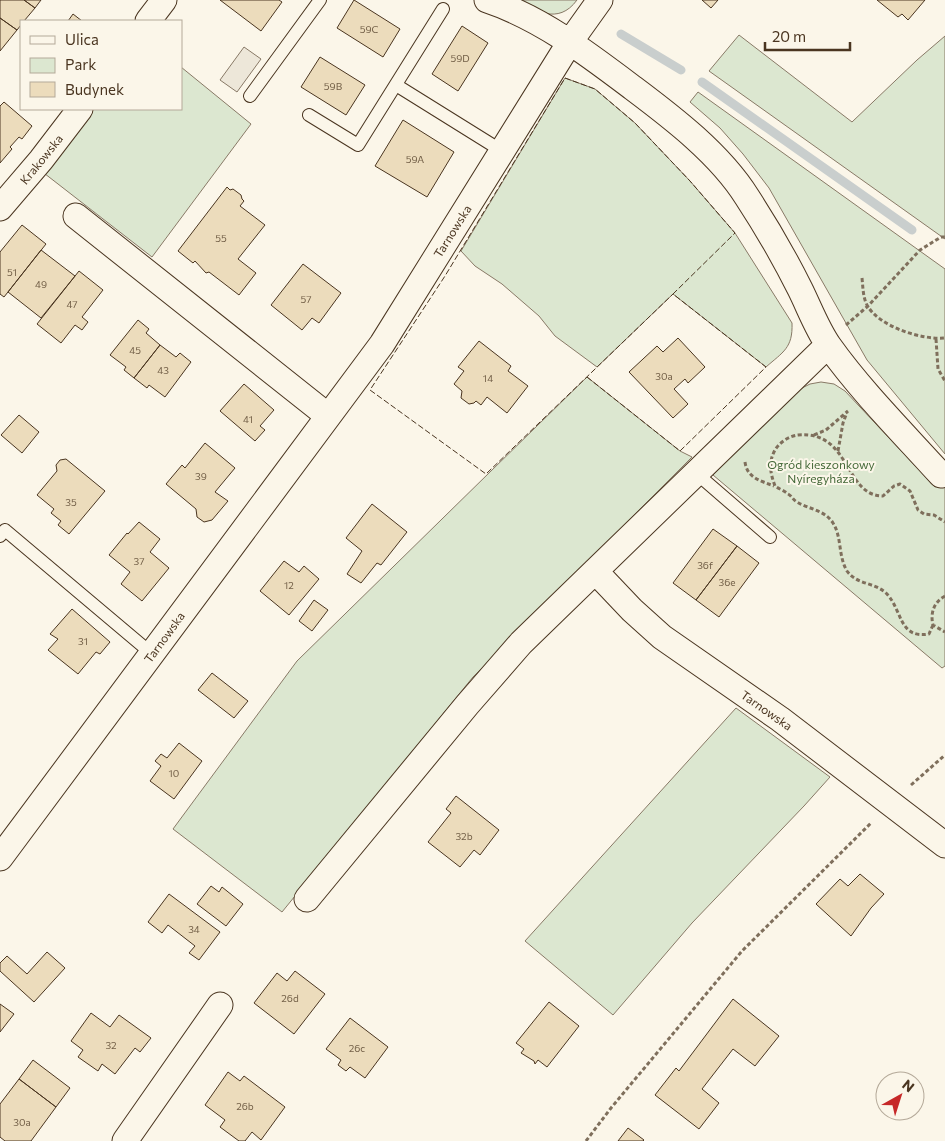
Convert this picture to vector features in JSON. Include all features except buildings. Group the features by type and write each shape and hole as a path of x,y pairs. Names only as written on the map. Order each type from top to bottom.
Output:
{"street":[{"path":"149,20 164,0"},
{"path":"487,0 537,22 570,42 671,116 712,154 746,195 785,260 828,345 940,475"},
{"name":"Tarnowska","path":"0,858 382,344 570,42 600,0"},
{"name":"Krakowska","path":"0,208 41,160 79,110"},
{"path":"76,216 328,416"},
{"path":"307,899 467,705 521,643 828,345"},
{"name":"Tarnowska","path":"595,570 632,610 662,637 780,718 945,845"},
{"path":"125,1141 220,1005"}],"lane":[{"path":"250,96 320,0"},
{"path":"309,114 358,145 443,9"},
{"path":"396,85 502,151"},
{"path":"696,473 770,537"},
{"path":"0,536 5,530 152,653"}],"path":[{"path":"828,345 848,322 868,306 920,250 945,237"},
{"path":"862,278 863,294 868,306 876,316 899,329 936,339 945,338"},
{"path":"936,339 938,368 945,382"},
{"path":"775,486 770,470 774,452 777,448 795,435 814,435 826,430 848,412 866,391"},
{"path":"838,451 843,423 848,412"},
{"path":"814,435 838,451 858,483 867,493 883,496 894,486 900,484 910,491 918,510 945,522"},
{"path":"731,440 744,457 748,473 756,480 775,486 789,494 796,501 826,515 834,523 843,564 848,572 854,578 886,593 909,631 920,636 929,634 933,625 932,615 935,604 945,596"},
{"path":"933,625 945,632"},
{"path":"586,1141 611,1108 742,952 891,803 945,755"}],"green space":[{"path":"512,0 577,0 570,8 562,12 546,14"},
{"path":"739,35 852,122 945,36 945,239 709,71"},
{"path":"182,68 251,124 152,257 40,170 93,110 182,110"},
{"path":"565,78 595,89 635,123 690,181 735,233 792,323 789,344 766,367 673,294 597,367 555,336 539,316 502,284 475,266 461,251"},
{"path":"698,92 945,269 945,454 867,360 769,188 720,128 690,102"},
{"path":"587,377 680,451 692,457 473,677 282,912 173,829 297,661"},
{"name":"Ogród kieszonkowy Nyíregyháza","path":"821,382 834,384 845,391 935,487 945,479 945,666 942,668 713,475 798,390 810,384"},
{"path":"736,708 830,777 692,923 613,1015 525,941"}],"shaded area":[{"path":"244,47 261,59 237,92 220,80"}],"waterway":[{"path":"621,34 681,70"},
{"path":"702,82 912,230"}],"fence":[{"path":"587,377 680,451 766,367 673,294 735,233 690,181 635,123 595,89 565,78 445,276 370,390 486,474 673,294"}]}
